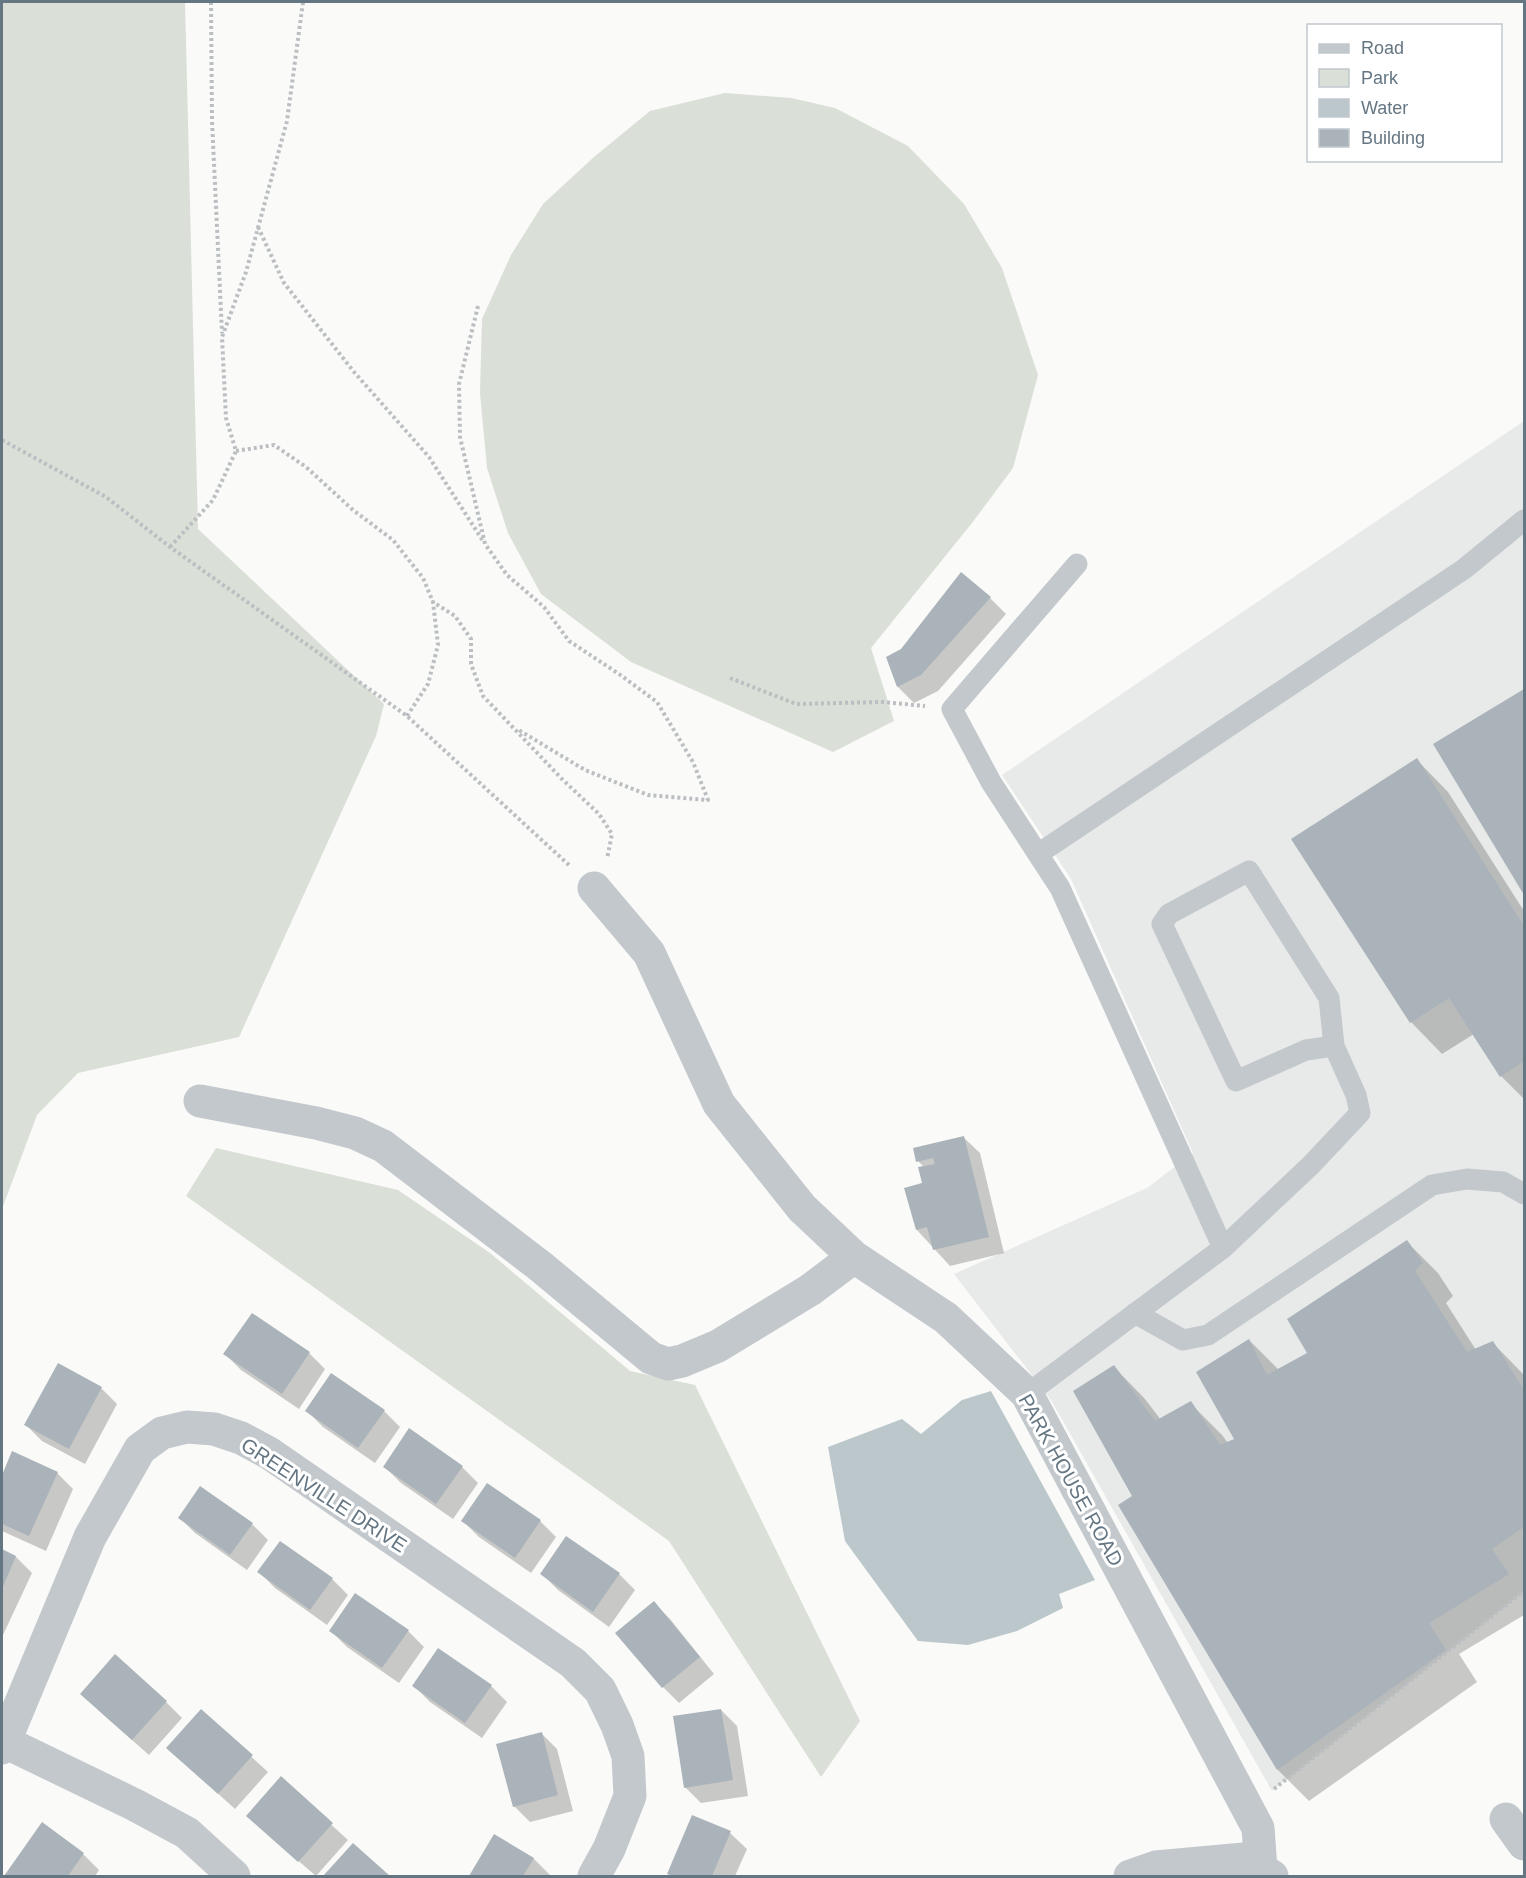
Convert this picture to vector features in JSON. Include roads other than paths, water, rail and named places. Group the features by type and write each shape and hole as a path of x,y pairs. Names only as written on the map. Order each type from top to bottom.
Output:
{"street":[{"name":"PARK HOUSE ROAD","path":"594,888 649,954 719,1104 802,1208 854,1257 946,1318 1026,1394 1258,1828 1266,1873"},
{"path":"200,1101 316,1123 355,1133 383,1146 540,1266 651,1358 668,1364 682,1361 718,1346 810,1290 854,1257"},
{"name":"GREENVILLE DRIVE","path":"3,1745 90,1537 140,1449 162,1433 187,1427 214,1429 241,1438 269,1454 573,1663 600,1690 617,1725 628,1756 630,1796 609,1850 594,1876"},
{"path":"3,1745 135,1805 187,1833 234,1876"},
{"path":"1130,1876 1156,1867 1244,1859 1266,1873"}],"lane":[{"path":"1038,854 1464,569 1524,520"},
{"path":"1077,564 952,709 991,783 1060,888 1223,1248"},
{"path":"1026,1394 1223,1248 1311,1165 1360,1113 1356,1095 1334,1046 1329,998 1249,871 1169,914 1162,924 1236,1081 1306,1050 1334,1046"},
{"path":"1135,1313 1183,1340 1208,1335 1432,1185 1467,1179 1503,1182 1524,1194"}],"water":[{"path":"991,1391 1095,1580 1059,1594 1063,1608 1017,1631 968,1645 918,1641 845,1541 828,1447 902,1419 921,1434 962,1400"}]}
